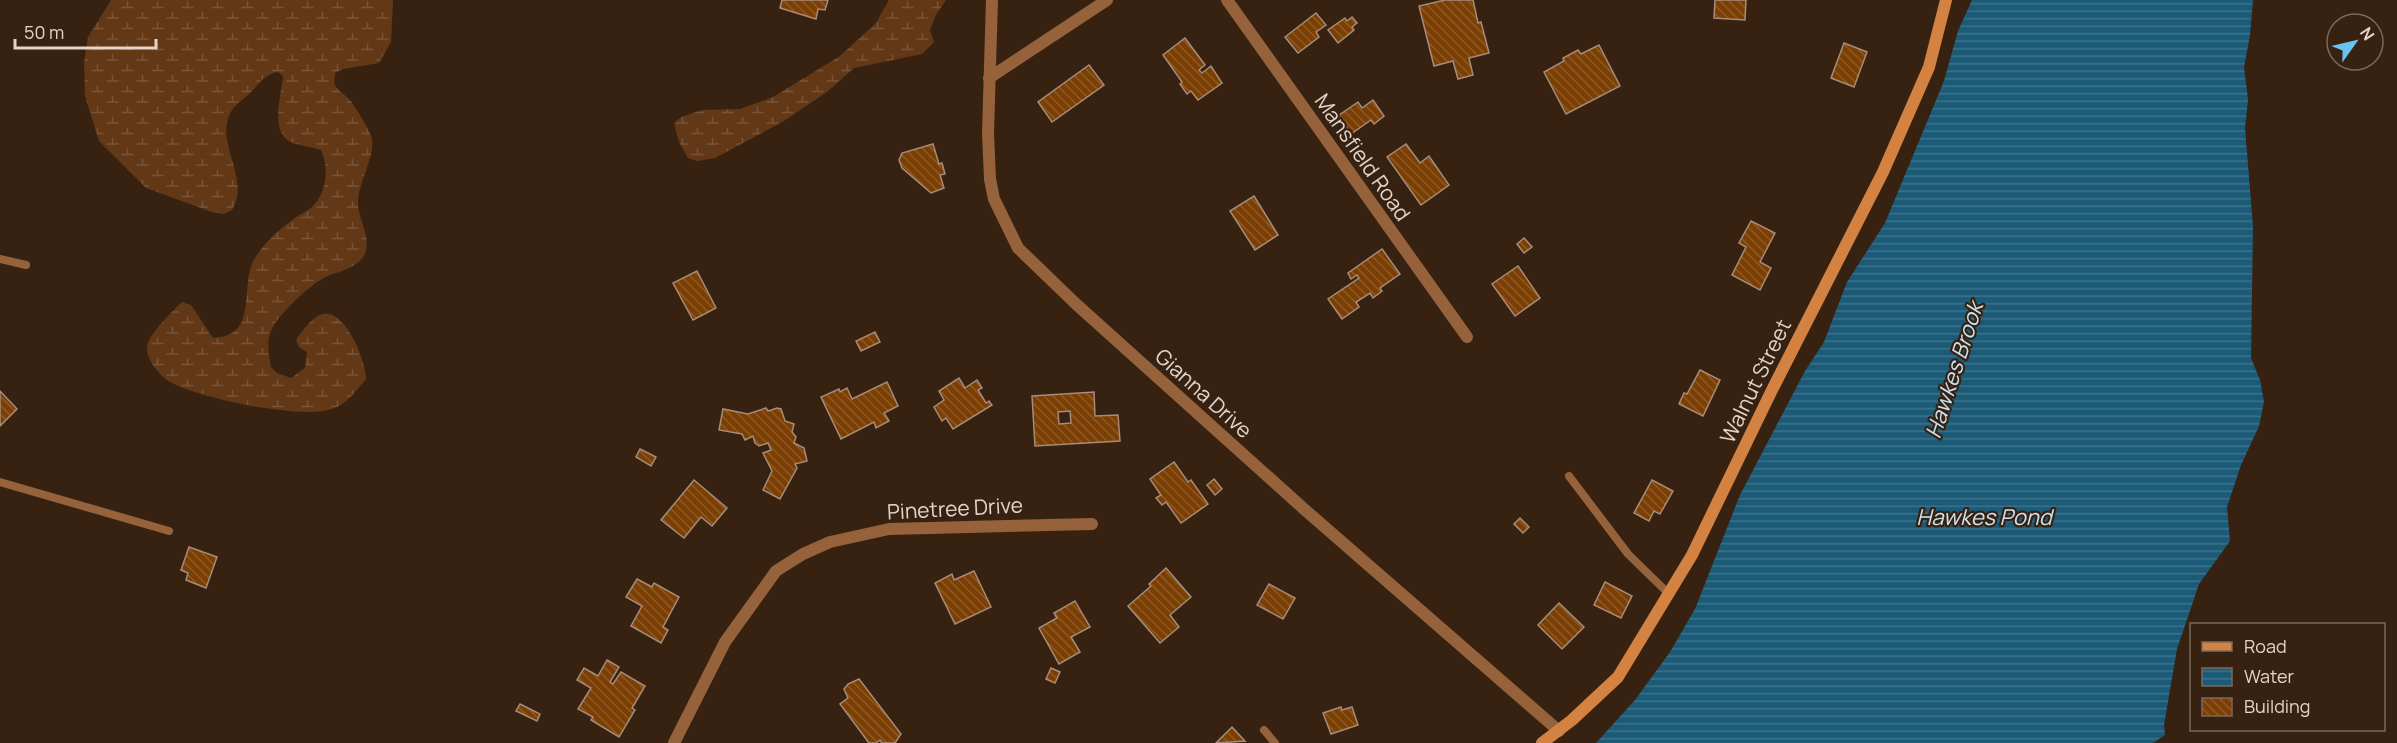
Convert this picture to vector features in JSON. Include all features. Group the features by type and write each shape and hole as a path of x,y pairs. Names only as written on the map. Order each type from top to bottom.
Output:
{"main road":[{"name":"Walnut Street","path":"1542,743 1572,720 1618,676 1692,555 1771,392 1883,172 1929,67 1946,0"}],"street":[{"name":"Gianna Drive","path":"992,0 989,78 990,179 997,207 1018,248 1076,304 1304,509 1558,731"},
{"path":"989,78 1107,0"},
{"name":"Mansfield Road","path":"1227,0 1467,337"},
{"name":"Pinetree Drive","path":"674,743 725,642 776,571 803,554 830,542 889,529 1092,524"}],"lane":[{"path":"0,259 26,266"},
{"path":"1569,476 1628,554 1669,594"},
{"path":"0,482 169,531"},
{"path":"1264,730 1275,743"}],"green space":[{"path":"111,0 393,0 391,42 379,63 343,69 335,73 334,82 355,106 372,139 371,153 358,201 367,244 366,250 361,260 352,267 330,275 305,291 275,324 269,339 271,367 277,373 291,378 305,368 307,352 300,348 296,340 315,318 323,314 331,315 347,328 363,361 366,379 351,397 337,407 317,412 298,412 250,406 203,395 170,382 152,364 147,349 151,337 182,302 191,305 213,338 228,335 237,328 243,319 250,269 255,258 278,232 311,208 318,200 324,187 326,171 321,150 293,143 285,138 281,131 278,113 283,76 278,72 265,77 232,110 227,122 228,147 238,186 237,198 232,210 224,214 212,212 146,188 99,141 85,96 84,62 88,37"},
{"path":"889,0 946,0 930,30 934,42 922,54 854,68 827,92 784,121 715,158 698,161 688,158 679,142 674,123 681,117 702,110 740,109 773,97 840,56 876,23"}],"water":[{"name":"Hawkes Pond","path":"1972,0 2253,0 2244,67 2248,100 2245,128 2253,226 2251,358 2260,380 2264,402 2259,426 2241,465 2227,507 2230,541 2199,584 2177,649 2164,725 2165,735 2153,743 1596,743 1635,700 1670,652 1695,609 1740,495 1805,371 1824,342 1847,282 1885,223 1944,81 1958,31"}],"building":[{"path":"782,0 828,0 825,10 818,9 816,19 780,8"},
{"path":"1445,0 1473,0 1478,23 1481,22 1489,53 1469,58 1473,75 1458,79 1453,61 1434,66 1419,6"},
{"path":"1715,0 1746,0 1745,20 1714,18"},
{"path":"1316,13 1326,25 1316,32 1319,37 1298,53 1285,37"},
{"path":"1352,17 1357,23 1352,27 1354,30 1338,43 1328,30 1345,18 1347,21"},
{"path":"1185,38 1205,65 1199,70 1202,73 1211,66 1222,83 1198,100 1191,91 1187,94 1180,84 1182,82 1163,55"},
{"path":"1844,43 1867,52 1854,87 1831,78"},
{"path":"1599,45 1620,86 1566,114 1544,72 1578,50 1581,54"},
{"path":"1089,65 1104,85 1052,122 1038,102"},
{"path":"1373,100 1384,116 1374,124 1371,120 1351,134 1338,116 1358,102 1362,108"},
{"path":"933,144 939,164 942,163 945,174 940,175 944,188 931,193 902,168 899,160 902,153"},
{"path":"1406,144 1420,163 1429,156 1449,185 1421,205 1387,157"},
{"path":"1254,196 1278,235 1255,250 1230,211"},
{"path":"1751,221 1775,233 1760,262 1771,268 1760,290 1732,275 1746,247 1739,243"},
{"path":"1524,238 1532,247 1524,253 1517,244"},
{"path":"1382,249 1400,274 1380,288 1382,291 1373,298 1370,293 1356,302 1359,307 1342,319 1328,299 1359,278 1357,275 1351,279 1348,273"},
{"path":"1518,266 1540,298 1515,316 1492,284"},
{"path":"697,271 716,308 693,320 673,283"},
{"path":"875,332 880,342 861,351 856,341"},
{"path":"1700,370 1720,380 1703,416 1679,404"},
{"path":"959,378 965,388 977,380 982,388 978,390 986,403 989,401 992,405 953,429 946,418 942,421 934,407 944,400 939,391"},
{"path":"887,382 898,406 884,413 889,421 876,428 874,422 841,439 821,397 847,388 852,399"},
{"path":"0,391 17,409 0,426"},
{"path":"1094,392 1095,416 1118,415 1120,441 1035,446 1032,396","holes":["1070,411 1071,423 1059,424 1058,412"]},
{"path":"766,408 768,411 781,409 785,421 794,424 792,432 796,437 794,443 804,448 807,461 795,464 797,468 780,499 763,490 772,471 763,453 771,450 768,443 759,446 755,443 753,436 745,440 742,434 719,430 723,409 748,414"},
{"path":"640,449 656,457 651,466 636,457"},
{"path":"1174,462 1188,482 1191,480 1208,504 1181,523 1166,502 1162,505 1156,498 1161,495 1150,479"},
{"path":"1214,479 1222,489 1215,495 1207,485"},
{"path":"694,480 727,508 712,526 701,517 684,538 661,520"},
{"path":"1652,480 1673,491 1660,514 1654,511 1649,521 1634,513"},
{"path":"1520,518 1529,527 1523,533 1514,524"},
{"path":"189,547 217,557 206,588 186,580 188,573 181,570"},
{"path":"1166,568 1191,597 1170,615 1179,627 1160,643 1128,606 1151,586 1149,584"},
{"path":"974,571 991,607 955,624 935,583 952,574 954,580"},
{"path":"637,579 652,587 654,583 679,597 663,627 668,630 661,643 631,626 642,606 626,597"},
{"path":"1605,582 1632,596 1621,618 1594,605"},
{"path":"1269,584 1295,598 1283,619 1257,605"},
{"path":"1075,601 1090,627 1071,637 1080,652 1059,664 1039,628 1057,618 1054,613"},
{"path":"1559,603 1584,627 1562,649 1538,625"},
{"path":"607,660 619,667 610,682 613,684 621,672 645,686 632,708 635,710 619,737 591,720 593,717 578,709 591,688 577,680 584,668 598,676"},
{"path":"1051,668 1060,672 1055,683 1046,679"},
{"path":"859,679 901,734 895,743 882,743 880,740 876,743 869,743 840,704 848,698 844,689 848,684"},
{"path":"520,704 540,714 537,721 516,711"},
{"path":"1341,707 1342,710 1352,707 1358,725 1331,734 1323,713"},
{"path":"1232,727 1245,741 1216,743"}],"water label":[{"name":"Hawkes Brook","path":"1954,370"}]}
